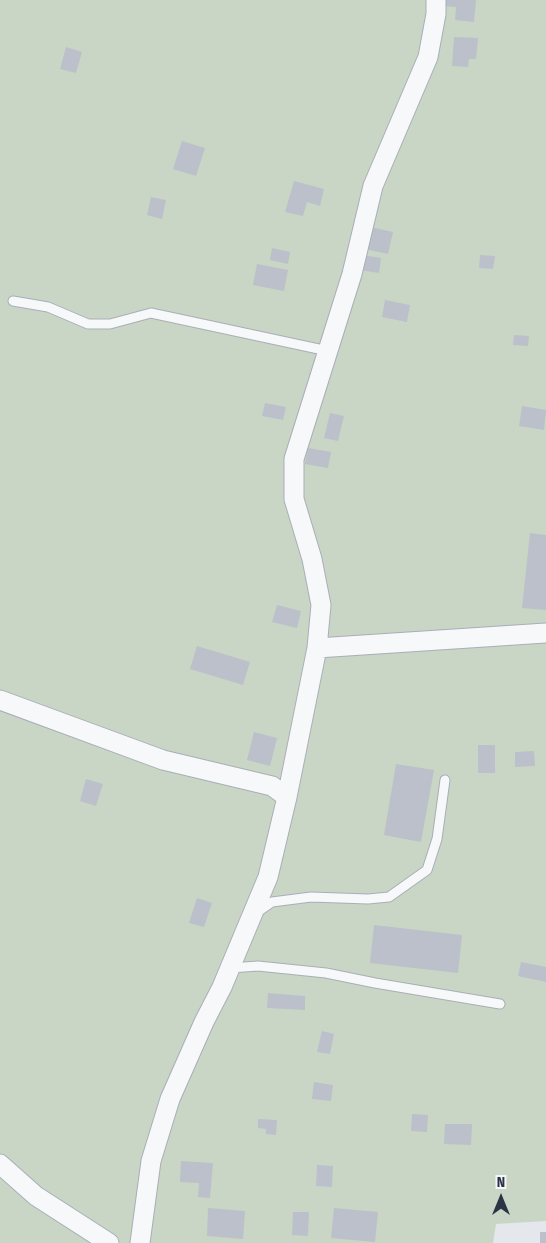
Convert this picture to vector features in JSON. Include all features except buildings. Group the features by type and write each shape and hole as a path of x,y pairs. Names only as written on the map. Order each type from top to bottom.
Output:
{"street":[{"path":"140,1243 151,1161 170,1099 230,968 268,877 288,797 317,648 321,605 312,559 294,499 294,459 352,274 373,186 428,56 436,14 436,0"},
{"path":"317,648 546,633"},
{"path":"0,700 163,760 272,786 288,797"},
{"path":"0,1164 36,1196 109,1243"}],"lane":[{"path":"14,301 48,307 88,324 110,324 151,313 328,351"},
{"path":"252,916 272,902 311,897 368,899 389,897 412,881 427,870 436,839 445,780"},
{"path":"230,968 258,966 326,973 500,1004"}],"green space":[{"path":"0,0 546,0 546,1221 496,1224 493,1243 0,1243"}]}
